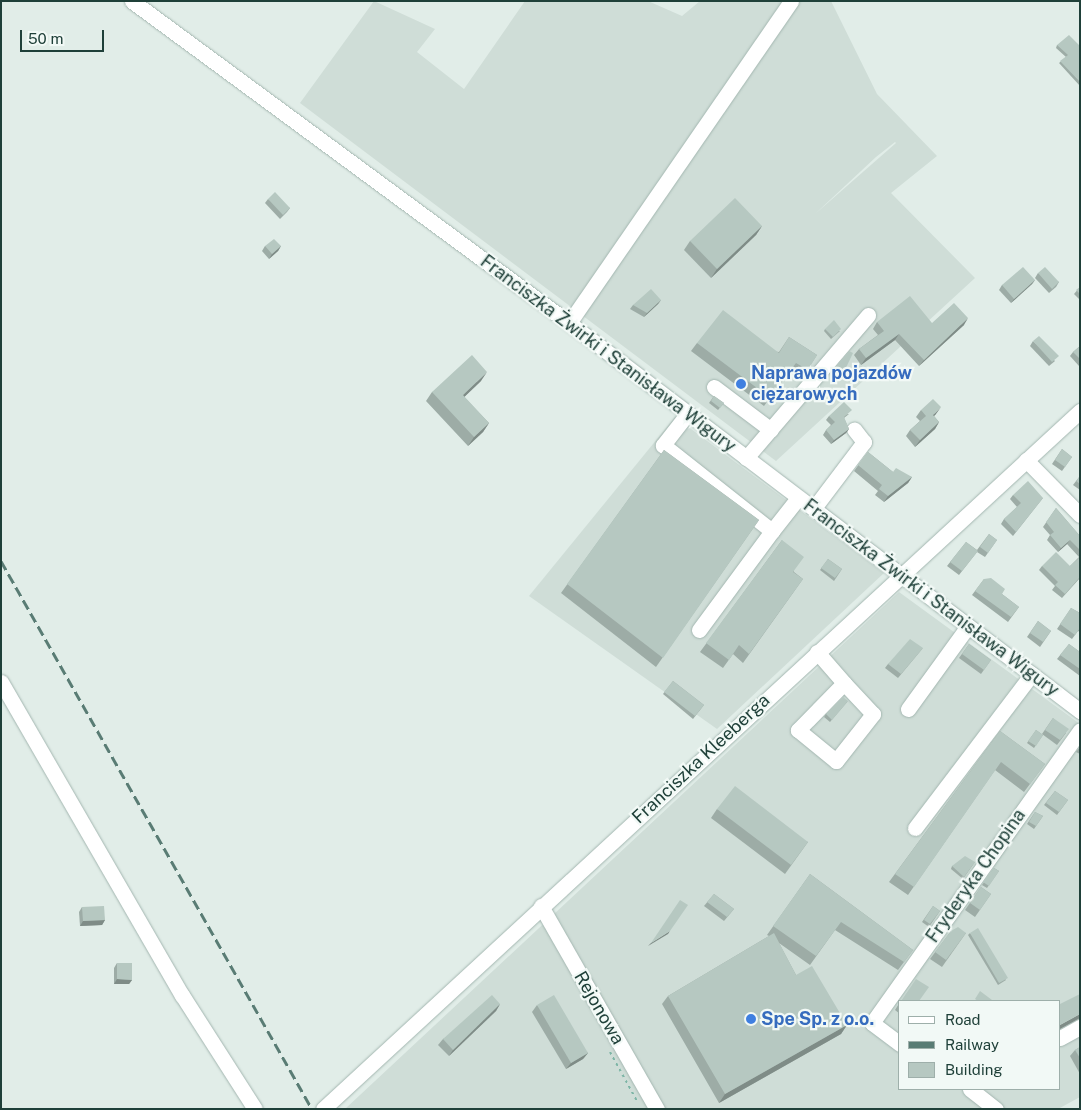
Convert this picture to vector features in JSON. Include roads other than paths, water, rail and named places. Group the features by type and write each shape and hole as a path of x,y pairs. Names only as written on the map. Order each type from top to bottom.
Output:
{"street":[{"name":"Franciszka Żwirki i Stanisława Wigury","path":"132,1 569,323 1080,711"},
{"path":"569,323 791,1"},
{"path":"746,458 868,316"},
{"path":"714,386 771,430"},
{"name":"Franciszka Kleeberga","path":"323,1109 1080,411"},
{"path":"688,414 663,445 772,531"},
{"path":"814,508 864,442 854,429"},
{"path":"1026,460 1080,516"},
{"path":"699,630 798,498"},
{"path":"908,709 968,626"},
{"path":"817,652 873,714 836,761 798,730 844,683"},
{"path":"915,828 1032,674"},
{"path":"1,682 7,702 182,995 255,1109"},
{"name":"Fryderyka Chopina","path":"898,1042 872,1023 1080,730"},
{"name":"Rejonowa","path":"541,906 657,1109"},
{"path":"1061,1037 1080,1027"},
{"path":"971,1090 996,1109"}],"railway":[{"path":"1,561 312,1109"}],"place":[{"name":"Naprawa pojazdów ciężarowych","path":"741,384"},
{"name":"Spe Sp. z o.o.","path":"751,1019"}]}
